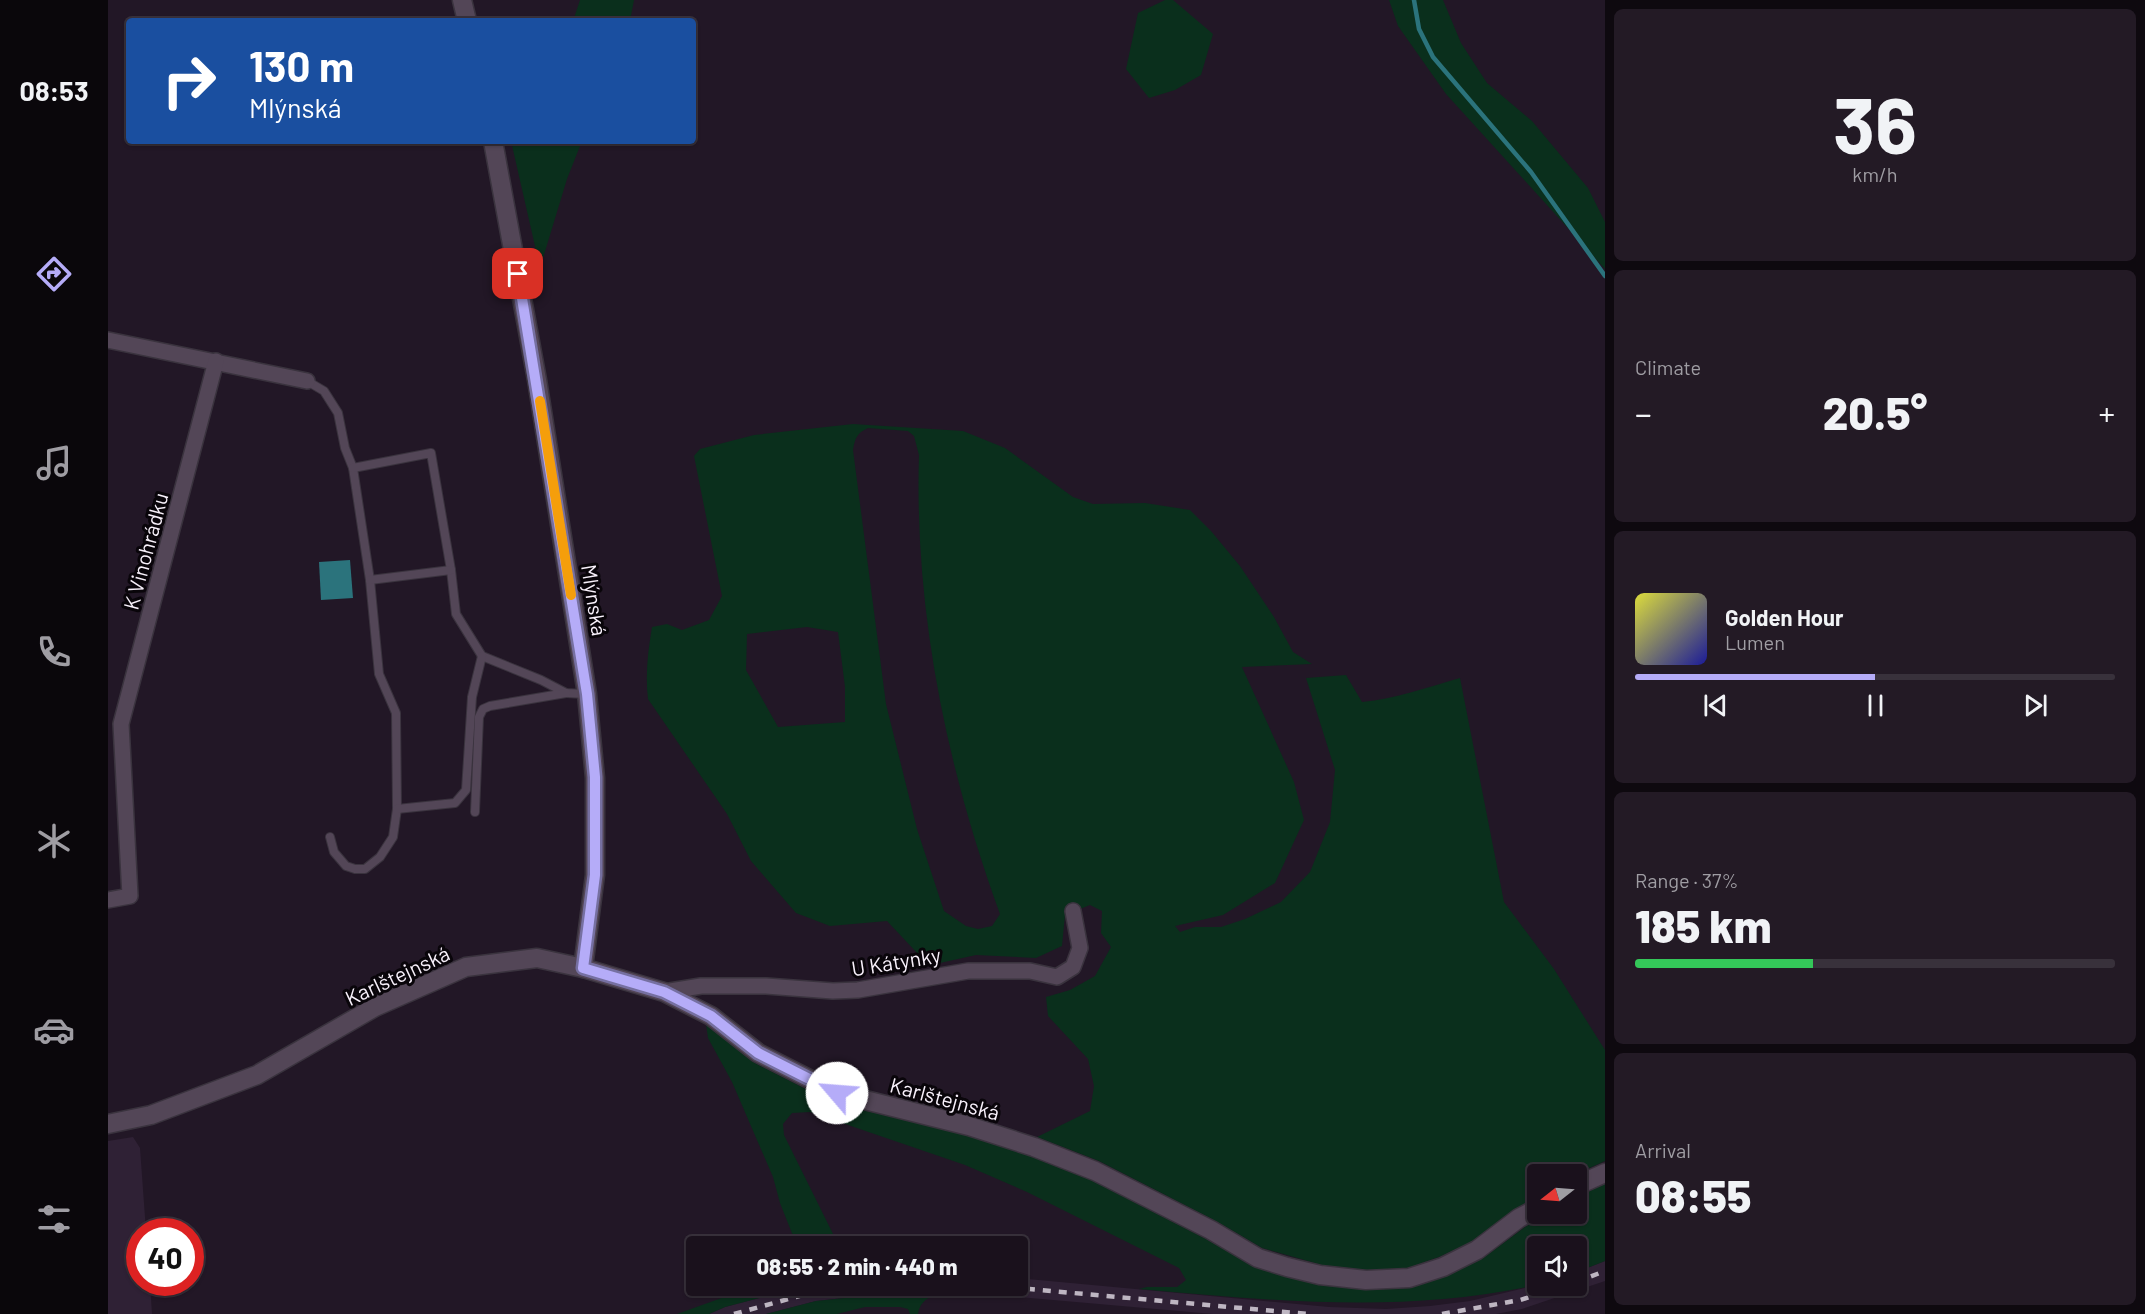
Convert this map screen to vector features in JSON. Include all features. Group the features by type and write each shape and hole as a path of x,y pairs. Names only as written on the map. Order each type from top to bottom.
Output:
{"main road":[{"path":"462,0 466,18"},
{"name":"Mlýnská","path":"494,144 513,242 587,694 595,777 595,875 583,968"},
{"name":"Karlštejnská","path":"108,1124 151,1114 256,1075 375,1007 466,967 537,958 583,968 664,992 711,1016 758,1053 837,1093 969,1126 1034,1147 1095,1171 1211,1230 1258,1258 1287,1267 1320,1275 1366,1280 1408,1278 1443,1267 1477,1250 1527,1214"},
{"path":"1587,1181 1605,1173"}],"street":[{"path":"108,340 307,381"},
{"name":"K Vinohrádku","path":"108,900 130,896 114,723 216,361"},
{"name":"U Kátynky","path":"664,992 701,987 766,986 833,991 858,990 968,971 1030,971 1057,977 1073,967 1080,948 1073,911"}],"lane":[{"path":"307,381 324,391 338,413 345,448 353,468 370,580 379,674 396,713 397,809 393,837 380,857 365,869 346,866 334,852 330,837"},
{"path":"353,468 431,453 451,570 456,614 482,656 541,680 566,693"},
{"path":"370,580 451,570"},
{"path":"397,809 455,803 466,790 472,697 482,656"},
{"path":"475,812 479,717 483,709 566,693 587,694"}],"shaded area":[{"path":"133,1137 140,1148 145,1218 126,1218 126,1296 151,1296 152,1314 108,1314 108,1141"},
{"path":"1605,1261 1605,1281 1587,1287 1587,1268"},
{"path":"1028,1279 1329,1307 1386,1309 1470,1301 1527,1287 1527,1296 1561,1296 1522,1309 1496,1314 1213,1314 1006,1296 1028,1296"},
{"path":"766,1296 864,1296 816,1301 766,1314 709,1314 725,1307"}],"green space":[{"path":"580,0 634,0 631,18 574,18"},
{"path":"1165,0 1173,0 1213,34 1201,75 1175,90 1149,98 1126,69 1138,13"},
{"path":"1389,0 1443,0 1461,43 1487,83 1532,121 1588,188 1605,222 1605,269 1446,94 1398,26"},
{"path":"512,144 581,144 567,179 540,268"},
{"path":"853,424 963,431 1005,448 1073,497 1093,504 1145,503 1190,510 1211,531 1240,566 1274,617 1293,652 1312,664 1242,667 1294,782 1304,820 1275,883 1223,915 1175,926 1180,932 1195,927 1221,927 1245,919 1281,902 1310,872 1330,822 1335,770 1306,678 1346,675 1362,702 1399,695 1460,678 1504,902 1554,969 1605,1050 1605,1161 1587,1169 1587,1164 1527,1164 1527,1202 1471,1242 1439,1257 1407,1268 1367,1270 1322,1265 1262,1248 1216,1221 1099,1161 1037,1137 1090,1111 1094,1086 1088,1059 1048,1016 1046,997 1070,990 1095,976 1111,947 1101,933 1102,911 1090,905 1065,915 1062,946 1036,958 976,955 940,963 935,952 919,955 887,921 830,926 796,913 751,861 727,814 648,699 647,663 652,627 667,624 682,630 709,620 722,596 694,456 700,449 754,435","holes":["868,428 908,431 914,436 919,455 922,572 928,631 938,689 964,803 1000,914 992,926 978,929 966,926 944,911 917,829 886,704 853,450 857,436","807,627 838,632 845,687 845,722 778,727 746,670 747,634"]},
{"path":"706,1024 753,1062 833,1103 966,1135 1030,1156 1091,1180 1206,1239 1254,1267 1318,1285 1366,1290 1410,1288 1447,1276 1482,1259 1530,1224 1587,1224 1587,1192 1605,1184 1605,1261 1587,1268 1587,1236 1527,1236 1527,1287 1488,1294 1439,1300 1339,1302 1239,1298 1139,1289 1177,1287 1186,1280 1179,1268 1027,1192 965,1165 810,1112 792,1113 783,1124 784,1135 834,1236 793,1236 773,1177 732,1082 708,1038"},
{"path":"727,1296 766,1296 725,1307 709,1314 677,1314"},
{"path":"864,1296 934,1296 923,1302 918,1314 910,1314 908,1309 900,1307 865,1307 837,1314 766,1314 816,1301"}],"water":[{"path":"350,560 353,598 321,600 319,562"}],"waterway":[{"path":"1414,0 1419,29 1433,57 1531,172 1605,276"}],"railway":[{"path":"1587,1278 1605,1271"},
{"path":"1028,1289 1308,1314"},
{"path":"734,1314 799,1296"},
{"path":"1442,1314 1533,1296"}],"slow traffic":[{"path":"540,401 571,595"}],"route":[{"path":"518,274 587,694 595,777 595,875 583,968 664,992 711,1016 758,1053 837,1093"}]}
